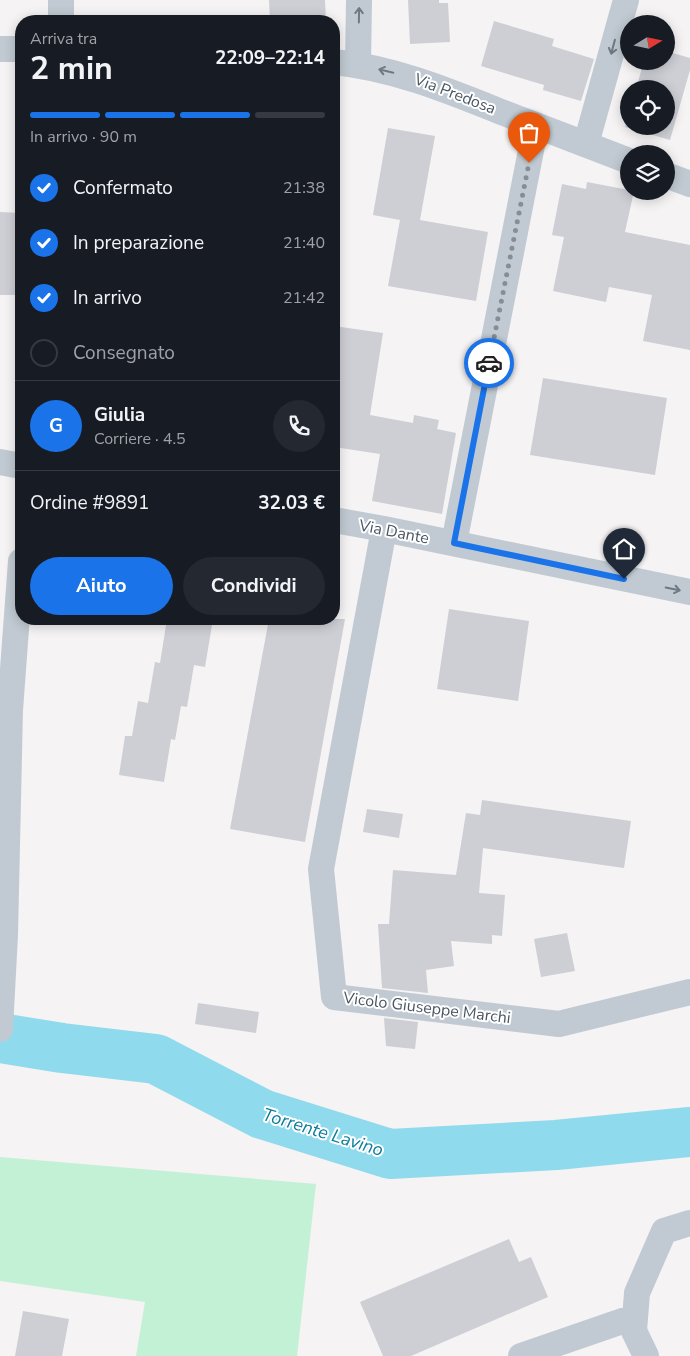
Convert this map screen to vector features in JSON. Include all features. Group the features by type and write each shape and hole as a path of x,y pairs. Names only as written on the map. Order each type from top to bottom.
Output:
{"street":[{"path":"61,0 61,15"},
{"path":"346,63 359,0"},
{"path":"586,144 626,0"},
{"path":"0,49 15,49"},
{"name":"Via Predosa","path":"346,63 401,74 453,92 620,157"},
{"path":"454,543 536,125"},
{"path":"675,178 690,184"},
{"path":"0,462 15,465"},
{"name":"Via Dante","path":"340,521 690,592"},
{"name":"Vicolo Giuseppe Marchi","path":"384,529 321,868 334,997 559,1024 690,992"},
{"path":"0,1029 3,994 10,710 16,625"},
{"path":"646,1356 634,1331 637,1293 664,1231 690,1223"},
{"path":"520,1356 634,1317"}],"green space":[{"path":"0,1157 316,1184 297,1356 136,1356 145,1302 0,1281"}],"building":[{"path":"269,0 325,0 326,15 270,15"},
{"path":"408,0 439,0 439,3 448,3 450,42 410,44"},
{"path":"494,21 554,39 552,46 594,59 581,101 543,90 544,85 481,66"},
{"path":"675,54 690,58 690,70 675,122 675,80 639,80 641,70 675,70"},
{"path":"388,128 435,136 420,220 488,232 476,301 388,286 400,220 373,215"},
{"path":"653,135 671,135 670,140"},
{"path":"587,182 620,188 620,200 632,200 625,232 690,245 690,350 643,341 652,295 609,287 606,302 553,291 564,237 552,235 562,184 586,189"},
{"path":"0,212 15,213 15,295 0,295"},
{"path":"340,327 383,333 370,415 413,423 414,415 439,420 437,429 456,433 442,514 372,501 380,454 340,448"},
{"path":"543,378 667,398 655,475 530,455"},
{"path":"449,609 529,621 518,701 437,689"},
{"path":"340,619 345,619 305,842 230,829 268,625 340,625"},
{"path":"166,625 212,625 205,667 194,665 187,707 181,706 175,740 171,739 164,782 119,775 125,736 132,736 138,701 148,703 155,662 160,663"},
{"path":"482,800 631,821 624,868 483,848 479,893 505,895 502,936 492,935 492,944 451,941 454,966 426,970 428,993 382,988 378,924 389,924 393,870 456,875 466,813 480,815"},
{"path":"367,809 403,814 399,838 363,832"},
{"path":"567,933 575,971 541,977 534,939"},
{"path":"198,1003 259,1012 256,1033 195,1024"},
{"path":"384,1018 418,1022 415,1049 386,1046"},
{"path":"509,1239 519,1262 531,1257 548,1297 411,1356 383,1356 360,1302"},
{"path":"23,1311 69,1319 62,1356 15,1356"}],"waterway":[{"name":"Torrente Lavino","path":"0,1038 62,1048 156,1059 262,1114 390,1154 556,1145 690,1132"}],"way so far":[{"path":"489,363 529,163"}],"route":[{"path":"489,363 454,543 624,579"}]}
